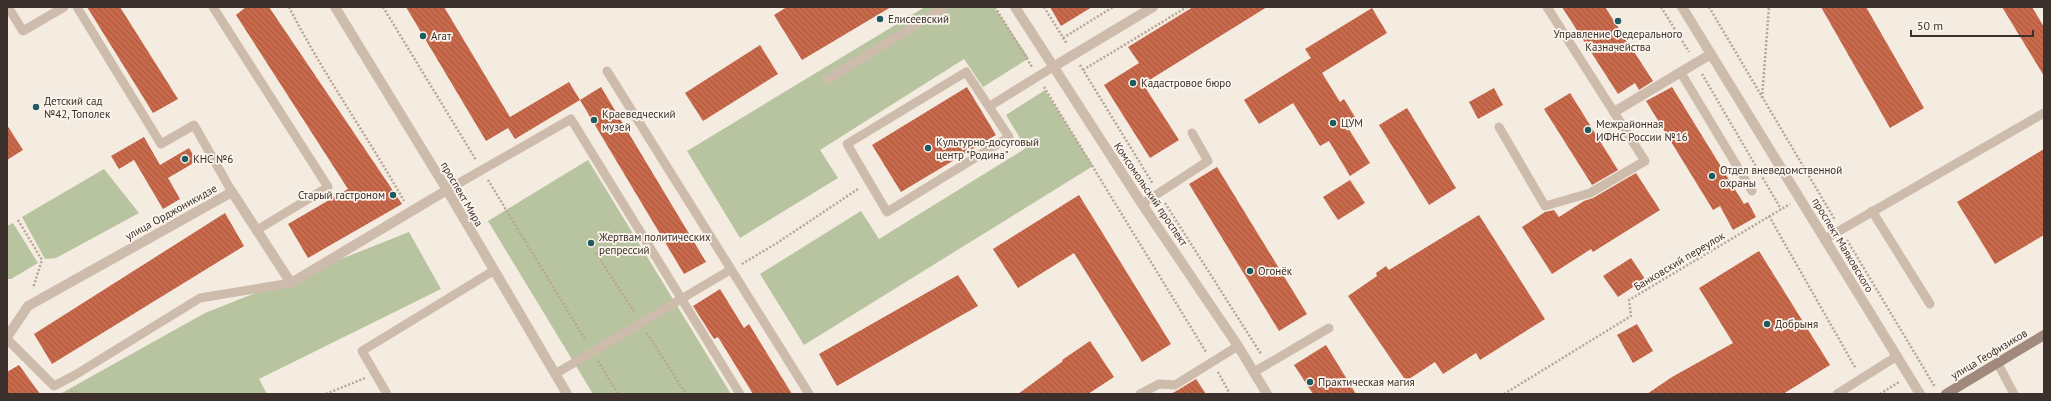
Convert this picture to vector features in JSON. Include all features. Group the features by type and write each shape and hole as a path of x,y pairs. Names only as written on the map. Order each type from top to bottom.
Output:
{"main road":[{"name":"улица Геофизиков","path":"1946,394 2044,335"}],"street":[{"name":"проспект Мира","path":"334,7 447,190 493,271 555,374 564,393"},
{"name":"Комсомольский проспект","path":"1015,7 1142,204 1238,346 1267,394"},
{"path":"1054,67 1153,7"},
{"name":"проспект Маяковского","path":"1682,7 1920,394"},
{"path":"1614,112 1711,54"},
{"path":"291,283 447,190"},
{"name":"улица Орджоникидзе","path":"7,338 28,306 232,192 291,283"}],"lane":[{"path":"8,7 22,31 64,7"},
{"path":"77,7 161,144 194,125 232,192"},
{"path":"213,7 328,187 257,230"},
{"path":"828,78 944,7"},
{"path":"1499,127 1545,206 1590,193 1645,161 1547,7"},
{"path":"990,106 1054,67"},
{"path":"607,71 730,270 809,394"},
{"path":"966,72 990,106 1009,137 887,212 847,144 966,72"},
{"path":"1681,73 1752,191"},
{"path":"1825,239 2044,113"},
{"path":"447,190 571,119 657,262 682,297 740,394"},
{"path":"1142,204 1208,161 1192,133"},
{"path":"1872,211 1930,304"},
{"path":"555,374 682,297 730,270"},
{"path":"387,394 362,351 493,271"},
{"path":"7,338 54,386 75,375 200,298 291,283"},
{"path":"1254,372 1329,328"},
{"path":"1140,394 1159,384 1176,385 1238,346"},
{"path":"1837,394 1896,356"},
{"path":"1998,364 2014,394"}],"path":[{"path":"288,7 306,41 376,150 410,212"},
{"path":"382,7 618,394"},
{"path":"995,7 1212,361 1230,394"},
{"path":"1044,7 1063,38 1114,7"},
{"path":"1083,70 1187,7"},
{"path":"1661,7 1781,209"},
{"path":"1709,7 1762,99 1936,387"},
{"path":"1762,99 1769,7"},
{"path":"756,256 869,182"},
{"name":"Банковский переулок","path":"1504,394 1630,316 1629,300 1816,188"},
{"path":"1769,216 1861,379"},
{"path":"18,220 42,260 28,306"},
{"path":"596,253 686,394"},
{"path":"326,394 375,373"},
{"path":"1880,394 1894,385"}],"green space":[{"path":"925,7 994,7 1029,58 983,87 964,59 820,150 838,178 740,238 687,151"},
{"path":"1045,90 1093,166 804,345 760,274 861,211 879,239 1026,148 1006,115"},
{"path":"588,160 731,394 593,394 488,221"},
{"path":"104,169 139,213 56,258 45,259 22,217"},
{"path":"13,223 38,263 11,279 7,279 7,226"},
{"path":"409,232 441,289 259,379 267,394 60,394 205,313"}],"building":[{"path":"87,7 120,7 178,99 153,113"},
{"path":"246,7 269,7 402,204 308,258 288,224 348,189 236,15"},
{"path":"406,7 444,7 510,117 569,82 580,100 515,139 508,128 486,141"},
{"path":"787,7 891,7 802,60 774,15"},
{"path":"1050,7 1092,7 1061,26"},
{"path":"1193,7 1267,7 1143,84 1179,140 1150,158 1104,85 1139,63 1128,47"},
{"path":"1562,7 1605,7 1653,81 1639,90 1635,83 1618,94"},
{"path":"1821,7 1866,7 1924,108 1890,128"},
{"path":"2002,7 2032,7 2044,27 2044,76"},
{"path":"1372,8 1387,33 1322,73 1340,102 1344,99 1358,122 1348,128 1370,163 1350,176 1329,141 1320,146 1293,103 1259,124 1244,100 1311,58 1305,49"},
{"path":"760,45 778,74 703,121 685,93"},
{"path":"601,87 706,262 684,274 580,100"},
{"name":"Культурно-досуговый центр \"Родина\"","path":"967,87 996,135 901,192 872,145"},
{"path":"1672,87 1744,204 1748,202 1756,217 1733,230 1720,206 1713,210 1646,101"},
{"path":"1494,88 1503,105 1478,119 1469,102"},
{"path":"1570,93 1618,170 1592,185 1544,109"},
{"path":"1407,108 1456,188 1429,205 1379,125"},
{"path":"7,125 23,150 7,160"},
{"path":"144,137 160,165 189,148 197,161 168,178 180,199 163,209 134,160 119,169 111,156"},
{"path":"2044,149 2044,235 1995,264 1957,202"},
{"path":"1217,167 1307,314 1279,331 1189,184"},
{"path":"1636,173 1660,210 1593,252 1591,249 1552,274 1522,227 1545,212 1554,210 1559,217 1584,201 1593,198"},
{"path":"1350,180 1365,203 1338,220 1323,197"},
{"path":"1079,195 1171,344 1142,362 1074,253 1018,288 993,249"},
{"path":"225,213 244,246 52,364 34,334"},
{"path":"1479,215 1545,319 1480,360 1476,353 1443,374 1435,362 1406,381 1348,296 1377,276 1376,273 1386,266 1389,270"},
{"name":"Добрыня","path":"1759,251 1830,365 1783,394 1647,394 1672,377 1733,343 1699,288"},
{"path":"1631,258 1645,279 1618,297 1603,276"},
{"path":"958,275 978,306 837,386 819,354"},
{"path":"720,289 744,328 749,324 792,394 753,394 718,337 714,339 693,306"},
{"path":"1637,324 1653,351 1633,363 1617,335"},
{"path":"1090,341 1114,377 1088,394 1018,394 1063,361 1062,360"},
{"path":"1326,345 1356,394 1313,394 1294,365"},
{"path":"19,365 40,394 7,394 7,372"},
{"path":"1196,379 1206,394 1171,394 1178,390"}],"place":[{"name":"Елисеевский","path":"880,19"},
{"name":"Управление Федерального Казначейства","path":"1618,21"},
{"name":"Агат","path":"423,36"},
{"name":"Кадастровое бюро","path":"1133,83"},
{"name":"Детский сад №42, Тополек","path":"36,107"},
{"name":"Краеведческий музей","path":"594,120"},
{"name":"ЦУМ","path":"1333,123"},
{"name":"Межрайонная ИФНС России №16","path":"1588,130"},
{"name":"Культурно-досуговый центр \"Родина\"","path":"928,148"},
{"name":"КНС №6","path":"185,159"},
{"name":"Отдел вневедомственной охраны","path":"1712,176"},
{"name":"Старый гастроном","path":"393,195"},
{"name":"Жертвам политических репрессий","path":"591,243"},
{"name":"Огонёк","path":"1250,271"},
{"name":"Добрыня","path":"1767,324"},
{"name":"Практическая магия","path":"1310,382"}]}
